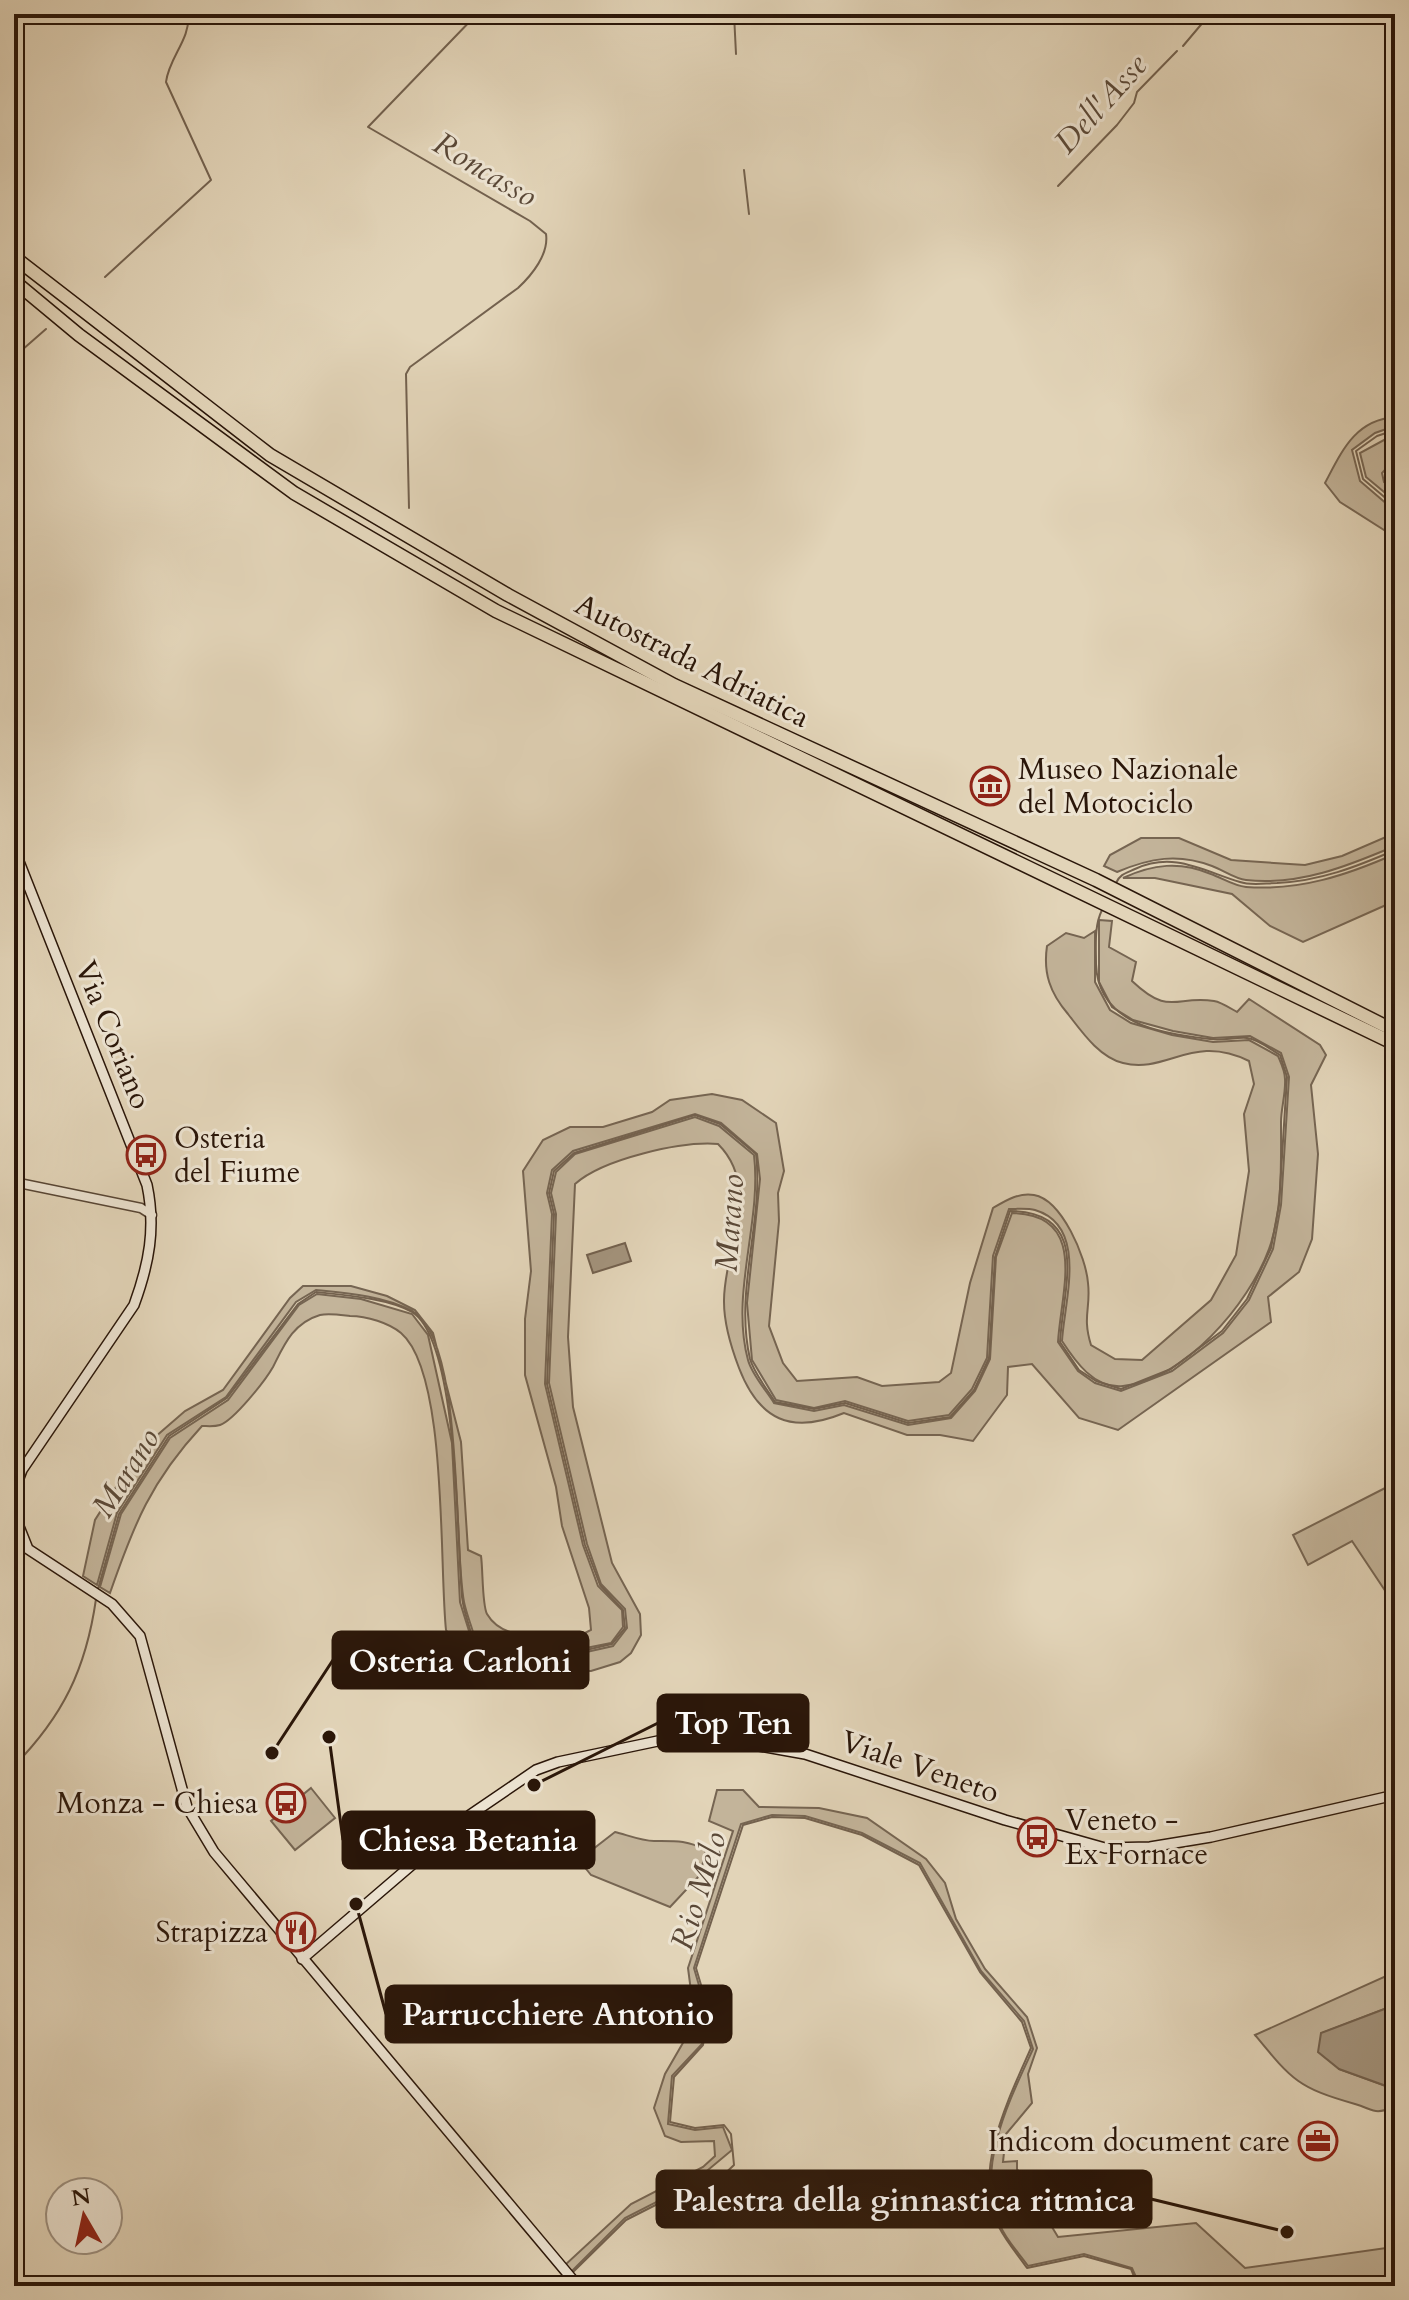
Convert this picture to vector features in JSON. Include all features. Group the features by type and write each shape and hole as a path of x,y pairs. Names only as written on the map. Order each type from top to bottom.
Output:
{"highway":[{"name":"Autostrada Adriatica","path":"14,257 270,455 508,595 713,704 1096,880 1395,1031"},
{"name":"Autostrada Adriatica","path":"14,281 79,335 294,493 496,611 1395,1044"}],"main road":[{"name":"Via Coriano","path":"14,849 147,1185 154,1216 144,1276 134,1305 22,1470 14,1491"},
{"path":"14,1514 28,1549 112,1604 140,1636 177,1777 194,1822 221,1861 578,2285"},
{"name":"Viale Veneto","path":"302,1959 470,1815 536,1770 558,1762 691,1734 805,1754 1005,1820 1105,1848 1150,1847 1211,1837 1395,1795"}],"street":[{"path":"14,1182 141,1208 154,1216"}],"shaded area":[{"path":"1395,417 1395,426 1375,433 1352,450 1360,481 1395,511 1395,537 1340,502 1325,483 1351,439 1370,424"},
{"path":"1395,434 1395,459 1382,473 1384,482 1395,488 1395,501 1366,477 1360,453"},
{"path":"1395,833 1395,846 1323,873 1285,880 1242,879 1200,862 1176,858 1141,863 1117,872 1104,866 1110,855 1141,838 1179,838 1231,860 1305,865 1342,856"},
{"path":"1395,854 1395,901 1303,942 1270,926 1232,894 1155,878 1123,878 1156,867 1177,866 1200,870 1233,884 1266,888 1323,880"},
{"path":"1099,920 1112,921 1109,947 1136,962 1132,981 1155,998 1164,1002 1214,1001 1237,1012 1249,999 1320,1045 1326,1055 1311,1085 1318,1154 1312,1239 1299,1272 1268,1297 1271,1322 1118,1430 1079,1418 1032,1364 1008,1367 1007,1395 973,1441 940,1435 907,1435 844,1413 808,1423 779,1418 767,1411 747,1386 733,1352 725,1319 725,1282 738,1220 738,1180 731,1162 718,1144 684,1145 623,1160 575,1184 568,1337 573,1407 612,1563 640,1614 641,1635 631,1653 620,1662 591,1671 498,1669 466,1659 446,1630 438,1472 427,1387 416,1355 401,1333 384,1323 363,1317 320,1315 296,1329 269,1373 241,1408 220,1425 202,1426 184,1446 146,1504 110,1593 100,1587 121,1514 170,1438 228,1400 299,1305 317,1294 361,1299 412,1314 428,1335 452,1443 460,1602 470,1634 493,1650 582,1653 613,1646 627,1628 625,1609 601,1584 587,1544 549,1383 556,1214 551,1193 556,1172 575,1154 695,1117 719,1126 754,1155 754,1206 744,1283 743,1335 750,1366 774,1403 814,1411 844,1405 908,1425 951,1418 975,1391 990,1359 996,1257 1012,1213 1036,1217 1052,1226 1061,1241 1065,1279 1058,1342 1078,1371 1095,1383 1121,1391 1172,1371 1223,1333 1249,1300 1273,1249 1281,1205 1289,1077 1281,1053 1250,1036 1213,1038 1173,1031 1133,1020 1112,1007 1099,982"},
{"path":"1095,931 1095,982 1110,1010 1131,1023 1172,1035 1213,1042 1249,1040 1278,1056 1283,1067 1285,1084 1280,1186 1274,1234 1246,1293 1230,1315 1191,1355 1146,1381 1123,1386 1103,1383 1086,1372 1062,1341 1070,1267 1062,1232 1052,1219 1035,1210 1009,1209 993,1256 987,1358 972,1389 949,1415 908,1421 845,1401 814,1408 776,1400 752,1360 747,1303 760,1179 757,1154 721,1123 695,1114 573,1151 552,1170 547,1193 552,1214 545,1384 583,1545 598,1586 622,1610 623,1627 611,1643 581,1649 494,1646 473,1632 464,1602 454,1446 444,1374 461,1442 468,1550 481,1556 487,1614 495,1624 518,1634 583,1634 591,1630 589,1608 562,1526 556,1487 525,1375 525,1319 531,1271 523,1171 543,1140 570,1127 603,1127 652,1112 670,1100 712,1094 742,1100 776,1123 784,1171 778,1193 779,1221 769,1326 783,1363 797,1381 857,1377 882,1386 939,1382 951,1373 970,1283 993,1208 1012,1198 1034,1195 1044,1199 1063,1218 1086,1272 1089,1292 1087,1327 1091,1345 1115,1359 1142,1360 1211,1300 1236,1255 1249,1171 1244,1114 1254,1084 1249,1061 1229,1053 1211,1051 1139,1065 1114,1060 1085,1036 1057,998 1047,974 1047,946 1066,933 1084,938"},
{"path":"625,1243 631,1261 593,1273 587,1255"},
{"path":"303,1286 351,1286 387,1296 415,1310 433,1333 439,1354 429,1330 412,1311 401,1306 365,1296 316,1290 296,1302 226,1397 167,1435 117,1513 97,1585 83,1576 95,1520 139,1451 185,1411 223,1390 290,1298"},
{"path":"1395,1483 1395,1588 1386,1592 1352,1541 1308,1565 1293,1535"},
{"path":"311,1788 335,1818 295,1850 271,1821"},
{"path":"717,1790 743,1790 759,1807 819,1808 867,1818 926,1859 945,1883 956,1919 985,1969 1027,2017 1037,2048 1028,2074 1032,2103 1006,2134 1003,2162 1017,2161 1017,2169 1058,2237 1196,2223 1245,2268 1386,2248 1395,2253 1395,2286 1140,2286 1132,2268 1084,2254 1028,2266 1000,2225 993,2203 991,2181 998,2135 1033,2049 1024,2021 981,1971 920,1863 862,1833 805,1816 772,1815 741,1824 694,1968 707,2013 702,2044 672,2076 668,2124 695,2130 723,2127 732,2150 690,2185 625,2218 571,2272 565,2265 631,2204 703,2167 715,2156 714,2141 681,2142 665,2136 654,2108 665,2074 695,2022 688,1968 733,1831 709,1821"},
{"path":"615,1832 645,1840 687,1843 706,1850 700,1875 670,1907 591,1875 579,1860"},
{"path":"1395,1972 1395,2005 1322,2033 1339,2069 1388,2087 1395,2085 1395,2107 1374,2111 1308,2087 1278,2063 1255,2035"},
{"path":"1395,2005 1395,2085 1389,2087 1339,2069 1318,2052 1321,2033"}],"waterway":[{"name":"Roncasso","path":"105,277 211,180 166,82 186,32 188,14"},
{"name":"Roncasso","path":"409,508 406,374 410,367 518,288 538,264 546,242 546,234 530,221 368,127 477,14"},
{"name":"Roncasso","path":"734,14 736,54"},
{"name":"Dell'Asse","path":"1183,46 1210,14"},
{"name":"Dell'Asse","path":"1058,186 1117,125 1134,103 1137,92 1177,51"},
{"name":"Roncasso","path":"744,170 749,214"},
{"name":"Roncasso","path":"14,357 46,329"},
{"name":"Marano","path":"1395,430 1377,436 1356,451 1363,479 1395,506"},
{"name":"Marano","path":"1116,883 1126,873 1163,862 1188,865 1244,883 1293,882 1338,872 1395,850"},
{"name":"Marano","path":"98,1589 119,1514 169,1436 227,1398 298,1304 316,1292 339,1294 402,1307 412,1312 427,1330 439,1361 447,1401 453,1445 462,1597 471,1633 494,1648 582,1651 612,1644 625,1628 623,1610 600,1585 585,1545 547,1384 554,1214 549,1193 554,1171 574,1153 695,1115 720,1124 756,1154 756,1205 747,1281 746,1333 752,1364 775,1402 814,1409 845,1403 908,1423 950,1417 974,1390 989,1358 995,1257 1010,1211 1036,1215 1053,1224 1063,1238 1067,1277 1060,1342 1079,1370 1096,1381 1121,1389 1171,1369 1222,1331 1247,1299 1271,1248 1279,1205 1287,1077 1280,1055 1255,1040 1172,1034 1135,1022 1120,1013 1099,984 1096,936 1102,910"},
{"name":"Marano","path":"14,1766 46,1729 70,1690 86,1648 96,1599"},
{"name":"Rio Melo","path":"571,2274 626,2220 691,2187 717,2181 734,2165 731,2134 724,2125 695,2128 670,2122 674,2077 703,2045 709,2012 696,1968 743,1825 772,1817 805,1818 862,1835 919,1865 980,1972 1022,2022 1031,2048 1004,2112 991,2160 991,2206 999,2227 1027,2268 1084,2256 1131,2269 1138,2286"},
{"name":"Rio Melo","path":"559,2286 567,2278"}],"place":[{"name":"Museo Nazionale del Motociclo","path":"990,786"},
{"name":"Osteria del Fiume","path":"146,1155"},
{"name":"Chiesa Betania","path":"329,1737"},
{"name":"Osteria Carloni","path":"272,1753"},
{"name":"Top Ten","path":"534,1785"},
{"name":"Monza - Chiesa","path":"286,1803"},
{"name":"Veneto - Ex Fornace","path":"1037,1837"},
{"name":"Parrucchiere Antonio","path":"356,1904"},
{"name":"Strapizza","path":"296,1932"},
{"name":"Indicom document care","path":"1318,2141"},
{"name":"Palestra della ginnastica ritmica","path":"1287,2232"}]}
